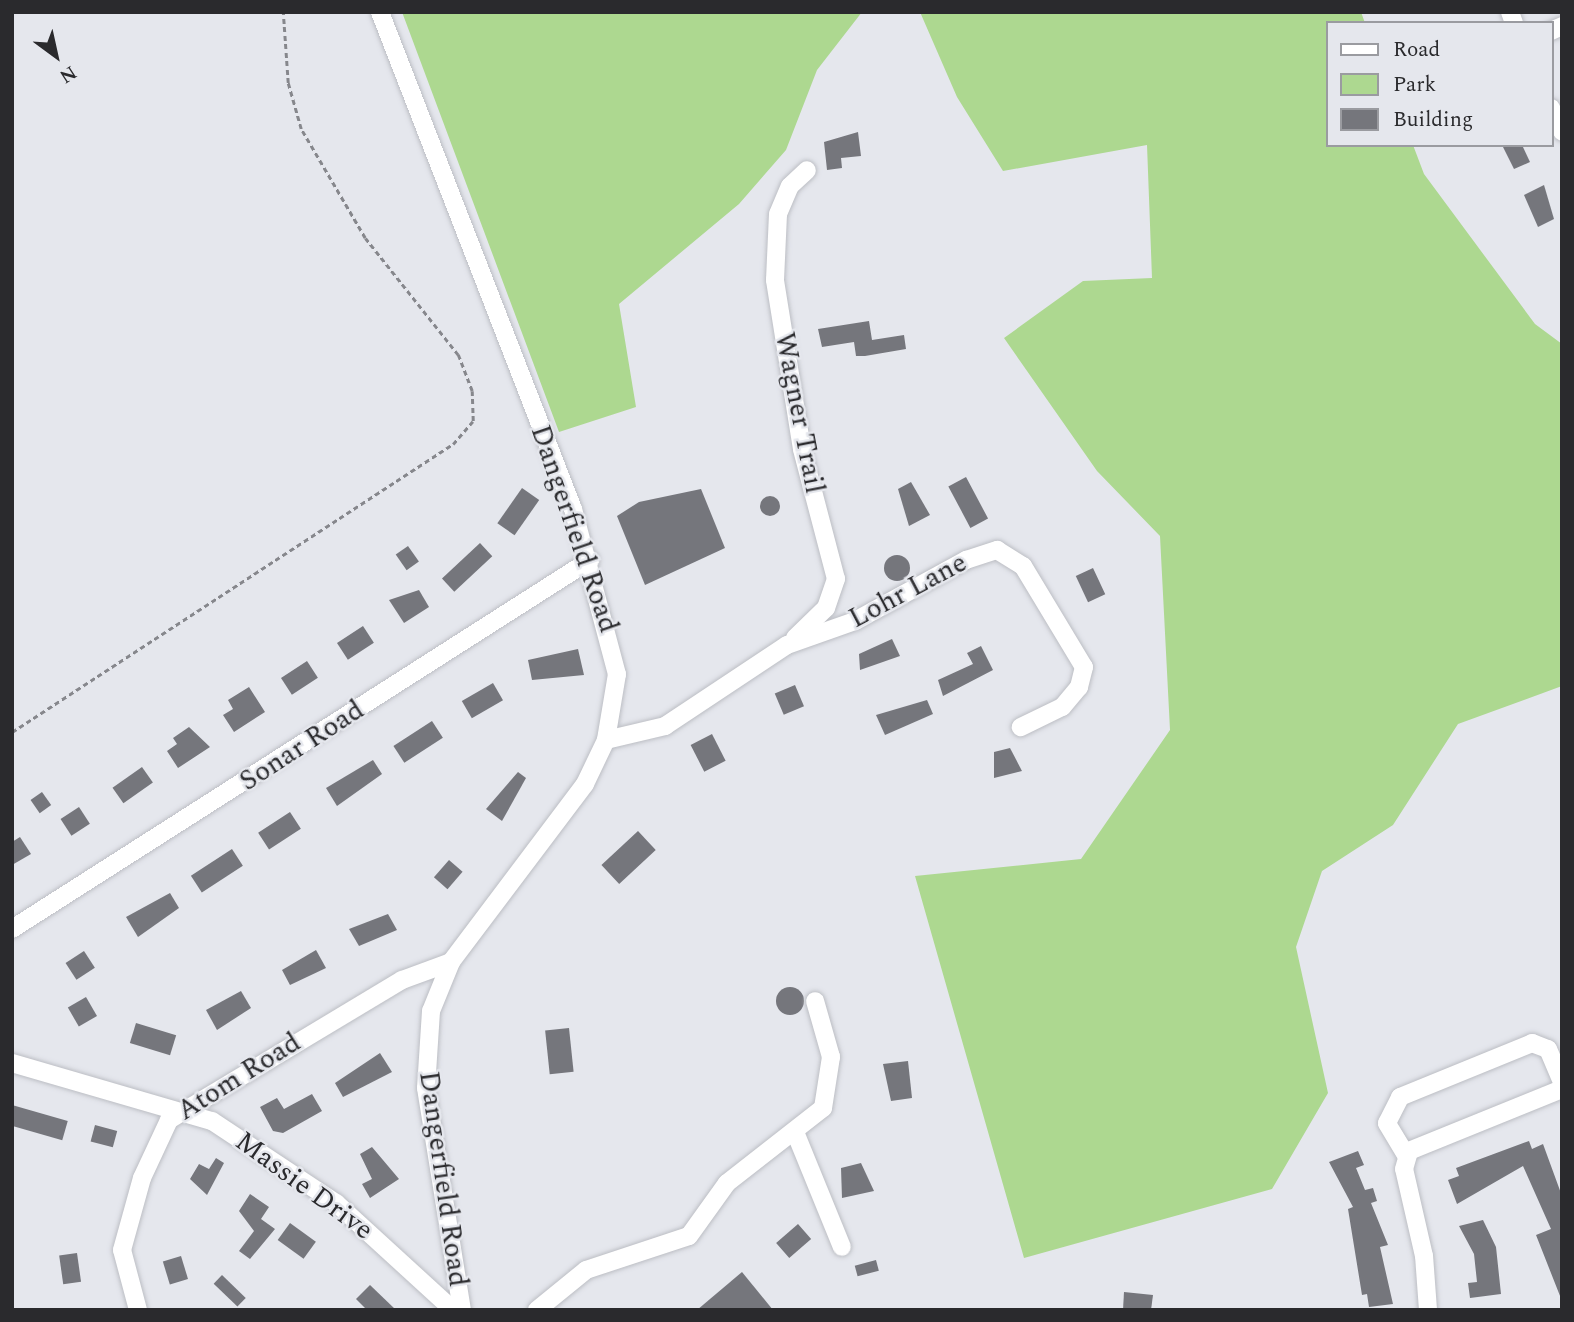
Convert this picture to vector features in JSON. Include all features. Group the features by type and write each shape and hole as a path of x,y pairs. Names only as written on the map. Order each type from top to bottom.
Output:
{"street":[{"name":"Dangerfield Road","path":"380,12 590,560 616,656 606,740 558,825 451,962 431,1011 425,1062 462,1310"},
{"path":"1553,112 1562,132"},
{"name":"Wagner Trail","path":"787,645 825,608 836,579 802,449 775,280 778,214 790,186 807,170"},
{"name":"Lohr Lane","path":"606,740 665,726 787,645 855,621 982,552 1005,552 1029,575 1084,667 1079,687 1062,707 1021,727"},
{"name":"Sonar Road","path":"12,929 590,560"},
{"name":"Atom Road","path":"138,1310 124,1260 128,1222 158,1142 183,1108 402,981 451,962"},
{"path":"537,1310 586,1270 689,1236 727,1183 824,1108 831,1091 831,1057 815,1001"},
{"path":"1428,1310 1406,1155 1387,1123 1400,1097 1532,1043 1548,1049 1562,1082"},
{"name":"Massie Drive","path":"12,1063 183,1108 335,1203 453,1310"},
{"path":"1406,1155 1426,1141 1562,1089"},
{"path":"795,1132 842,1247"}],"path":[{"path":"12,732 441,452 473,421 472,391 458,355 365,238 301,129 288,83 283,12"}],"green space":[{"path":"402,12 862,12 817,70 786,150 739,204 619,304 636,407 559,432"},
{"path":"920,12 1361,12 1364,21 1326,21 1326,147 1414,147 1424,174 1535,324 1562,344 1562,686 1458,724 1393,825 1322,871 1296,947 1328,1093 1272,1189 1024,1258 915,876 1081,859 1170,730 1160,536 1097,471 1004,338 1083,281 1152,278 1147,145 1003,171 957,97"}],"building":[{"path":"858,132 861,156 841,158 842,168 827,170 824,142"},
{"path":"1503,147 1523,147 1530,162 1514,169"},
{"path":"1544,185 1554,219 1538,227 1524,195"},
{"path":"869,321 872,340 904,335 906,349 856,356 854,342 822,347 818,329"},
{"path":"966,477 988,518 970,528 948,486"},
{"path":"911,482 930,515 909,526 898,489"},
{"path":"522,488 539,500 515,535 497,523"},
{"path":"701,489 725,548 645,585 617,516 639,502"},
{"path":"766,496 774,496 780,506 774,516 766,516 760,510 760,502"},
{"path":"480,543 492,556 454,592 442,578"},
{"path":"408,546 419,562 407,570 396,555"},
{"path":"897,555 906,559 910,568 906,577 897,581 888,577 884,568 888,559"},
{"path":"1093,568 1105,594 1088,602 1076,576"},
{"path":"419,590 429,607 404,623 389,600"},
{"path":"363,626 374,643 348,660 337,643"},
{"path":"892,639 900,656 860,670 859,654"},
{"path":"981,646 993,670 943,696 938,680 973,664 967,653"},
{"path":"578,649 584,675 532,680 528,660"},
{"path":"307,661 318,678 292,695 281,678"},
{"path":"493,683 503,700 472,718 462,701"},
{"path":"795,685 804,706 784,715 775,694"},
{"path":"249,687 265,712 234,732 223,715 233,709 228,700"},
{"path":"927,700 933,714 885,735 876,715"},
{"path":"432,721 443,738 404,763 393,746"},
{"path":"189,727 210,747 178,768 167,751 177,744 173,738"},
{"path":"712,734 726,761 704,772 691,745"},
{"path":"1010,748 1022,771 994,778 994,752"},
{"path":"373,760 382,774 337,806 326,788"},
{"path":"142,767 153,783 123,803 113,788"},
{"path":"518,772 526,778 502,821 486,809"},
{"path":"42,792 51,805 40,813 31,800"},
{"path":"79,807 90,824 71,836 61,819"},
{"path":"290,812 301,829 269,849 258,833"},
{"path":"638,831 656,850 619,884 601,865"},
{"path":"20,837 31,854 12,865 12,842"},
{"path":"232,849 243,866 202,892 191,876"},
{"path":"449,860 463,872 447,889 434,877"},
{"path":"170,893 179,908 138,937 126,917"},
{"path":"388,914 397,930 359,946 349,929"},
{"path":"316,950 326,968 290,985 282,970"},
{"path":"84,951 95,968 76,980 66,963"},
{"path":"790,987 800,991 804,1001 800,1011 790,1015 780,1011 776,1001 780,991"},
{"path":"241,991 251,1008 217,1030 206,1010"},
{"path":"86,997 97,1016 79,1027 68,1008"},
{"path":"136,1023 176,1035 170,1055 130,1043"},
{"path":"569,1028 574,1072 550,1074 545,1031"},
{"path":"380,1053 392,1072 343,1097 335,1083"},
{"path":"908,1061 912,1098 891,1101 883,1064"},
{"path":"312,1094 322,1111 283,1133 273,1131 260,1107 277,1098 284,1109"},
{"path":"12,1105 68,1121 62,1140 12,1126"},
{"path":"95,1125 117,1131 113,1147 91,1141"},
{"path":"1529,1141 1532,1149 1543,1144 1562,1196 1562,1301 1536,1235 1551,1229 1523,1166 1457,1204 1448,1180 1459,1176 1456,1168"},
{"path":"372,1147 399,1179 370,1198 362,1184 372,1179 360,1154"},
{"path":"1358,1151 1364,1165 1356,1168 1365,1190 1373,1188 1377,1201 1371,1203 1388,1245 1380,1247 1393,1304 1369,1307 1367,1294 1362,1295 1348,1209 1353,1207 1329,1162"},
{"path":"216,1158 224,1163 207,1195 190,1179 199,1164 209,1169"},
{"path":"861,1163 874,1191 842,1198 841,1168"},
{"path":"250,1194 269,1207 261,1219 275,1229 250,1259 239,1251 254,1231 239,1211"},
{"path":"1483,1220 1496,1247 1501,1294 1470,1298 1468,1283 1477,1282 1474,1254 1459,1226"},
{"path":"290,1223 316,1242 304,1259 278,1240"},
{"path":"798,1224 811,1239 789,1258 776,1243"},
{"path":"77,1253 81,1282 63,1284 59,1256"},
{"path":"181,1256 188,1279 170,1285 163,1262"},
{"path":"876,1260 879,1271 858,1276 855,1266"},
{"path":"742,1272 773,1310 697,1310"},
{"path":"222,1275 246,1298 237,1307 214,1284"},
{"path":"370,1285 396,1310 367,1310 356,1299"},
{"path":"1124,1292 1153,1295 1151,1310 1123,1310"}]}
